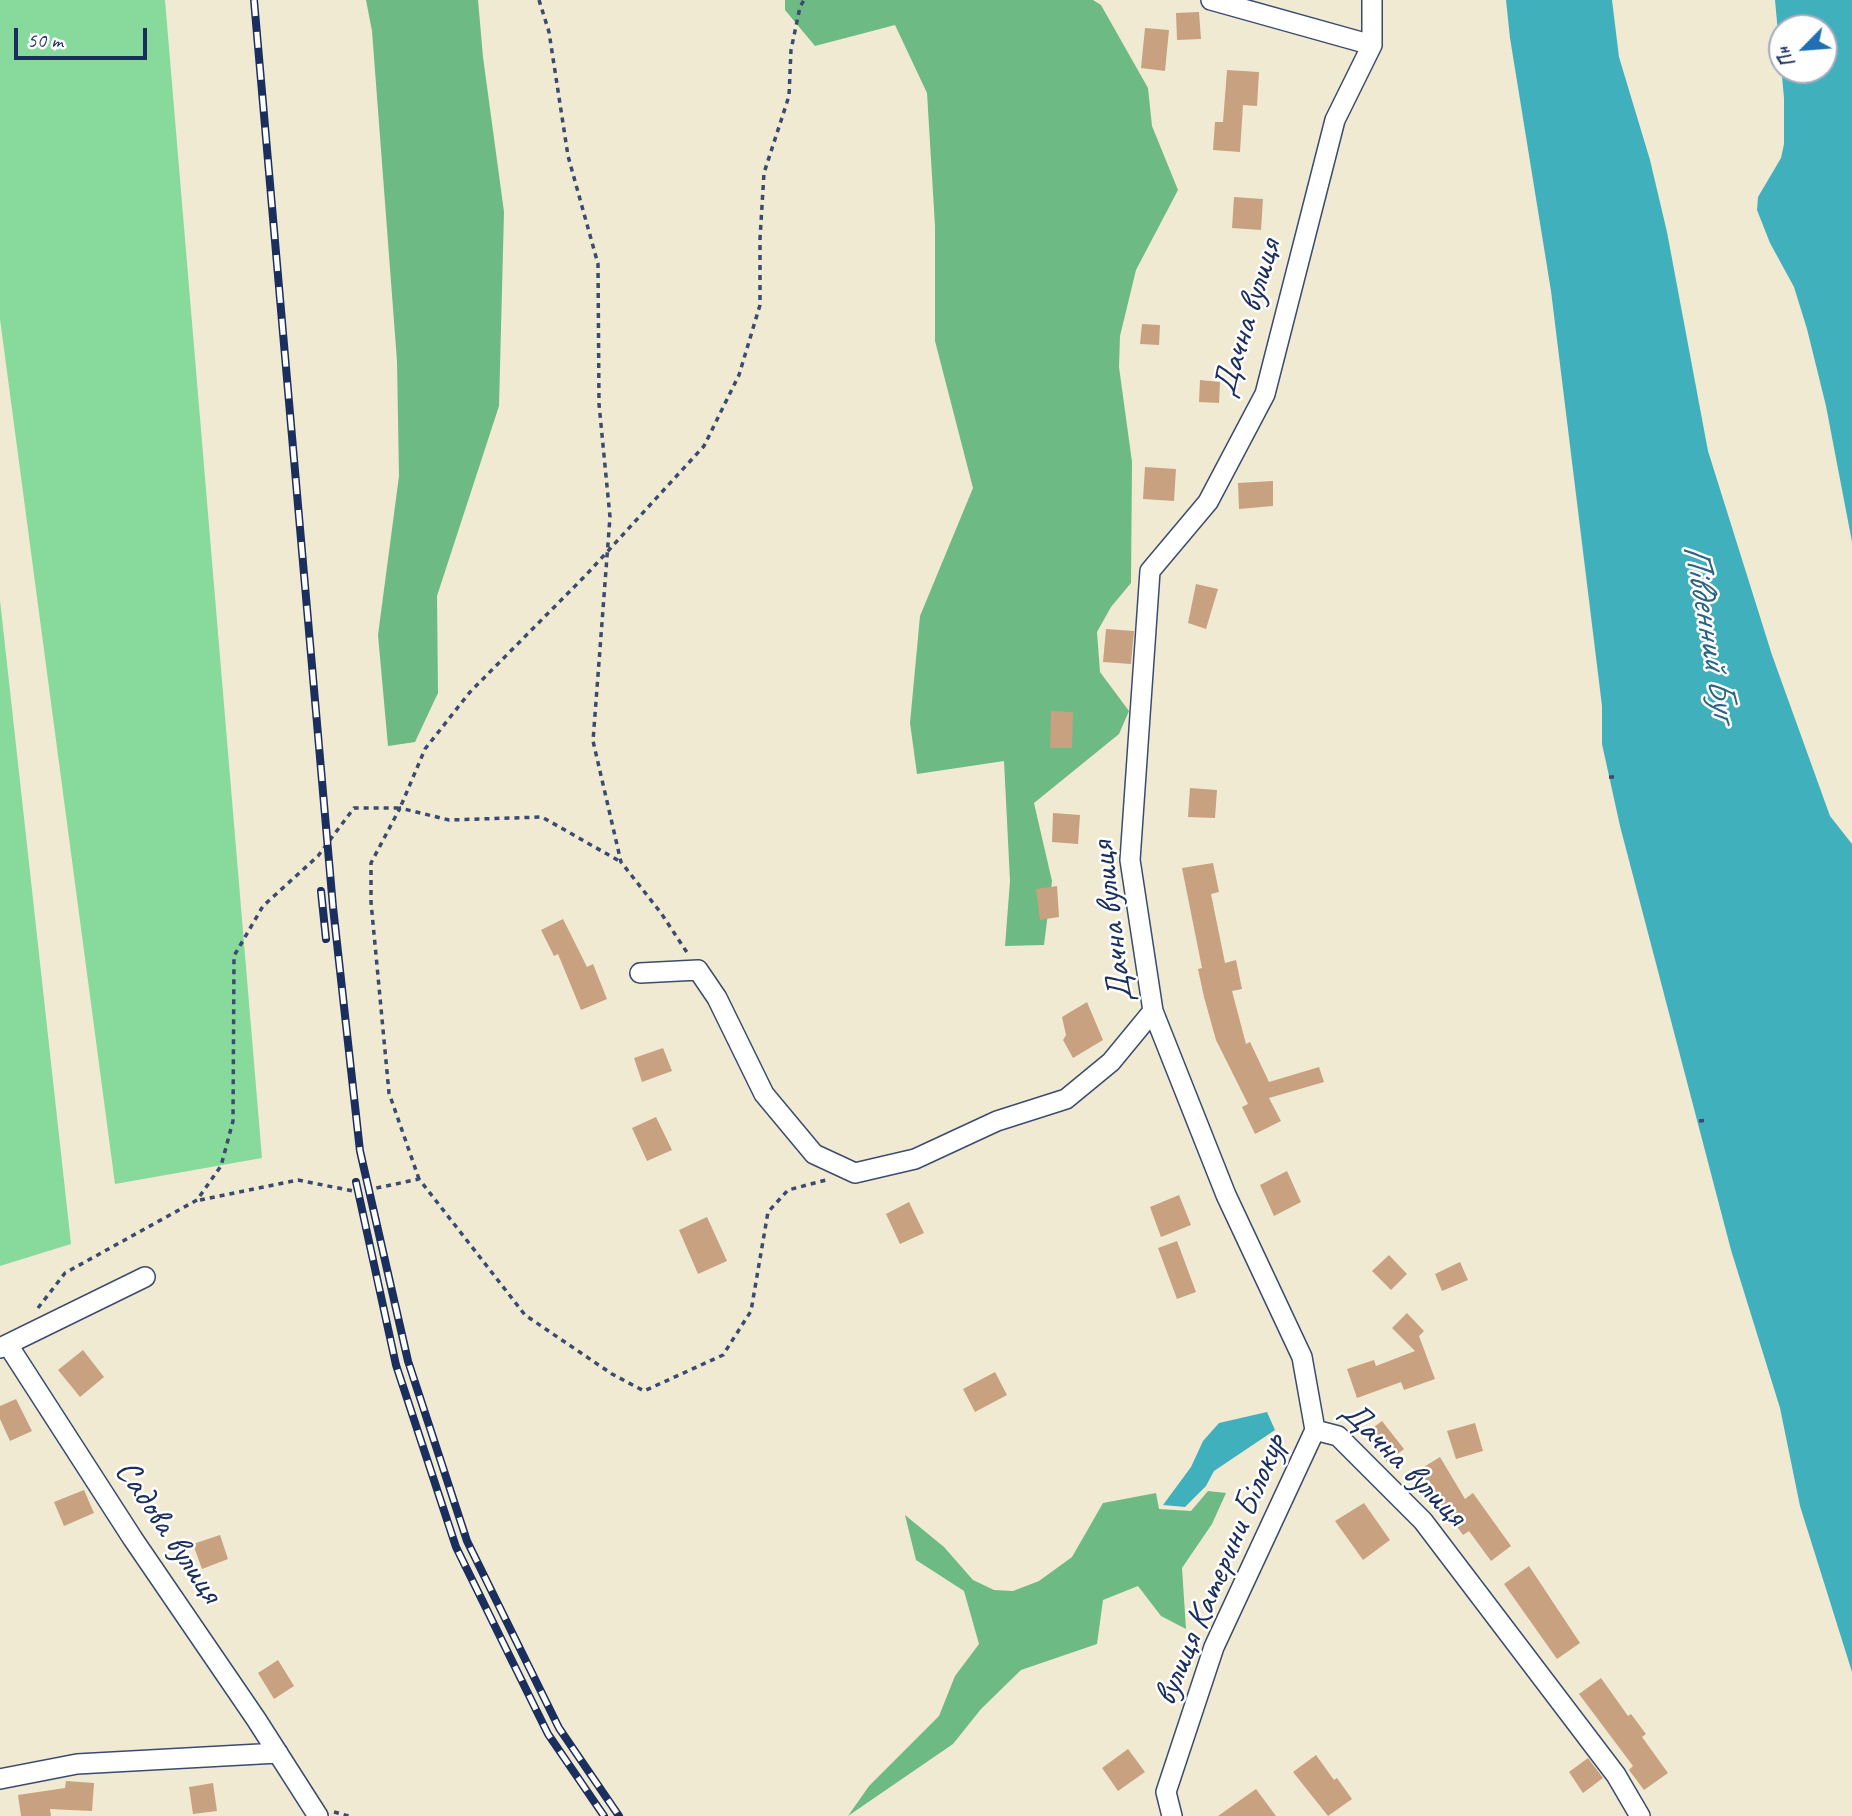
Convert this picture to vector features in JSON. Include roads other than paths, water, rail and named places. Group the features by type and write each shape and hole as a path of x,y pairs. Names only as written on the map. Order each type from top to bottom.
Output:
{"street":[{"path":"1211,0 1372,45 1372,0"},
{"name":"Дачна вулиця","path":"1372,45 1335,120 1265,394 1208,502 1150,571 1130,860 1153,1011 1226,1195 1302,1357 1315,1430 1338,1436 1423,1521 1616,1775 1640,1816"},
{"path":"640,973 698,970 717,998 764,1094 814,1154 855,1173 915,1159 997,1121 1066,1099 1111,1062 1153,1011"},
{"name":"Садова вулиця","path":"145,1277 4,1347 318,1816"},
{"name":"вулиця Катерини Білокур","path":"1172,1816 1166,1792 1214,1647 1315,1430"},
{"path":"0,1779 77,1764 278,1753"}],"water":[{"name":"Південний Буг","path":"1506,0 1612,0 1619,57 1650,160 1667,232 1708,451 1772,655 1830,816 1852,844 1852,1672 1800,1506 1780,1408 1731,1250 1620,826 1602,744 1602,706 1551,291"},
{"path":"1775,0 1852,0 1852,542 1826,406 1807,329 1794,287 1770,243 1757,210 1758,197 1781,158 1784,144 1783,84 1838,84 1838,14 1776,14"},
{"path":"1267,1412 1275,1430 1214,1471 1206,1486 1185,1507 1163,1505 1191,1467 1203,1441 1219,1423"}],"railway":[{"path":"254,0 333,907 360,1151 408,1361 467,1541 559,1728 619,1816"},
{"path":"321,891 326,939"},
{"path":"356,1182 396,1365 456,1547 548,1734 604,1816"}]}
